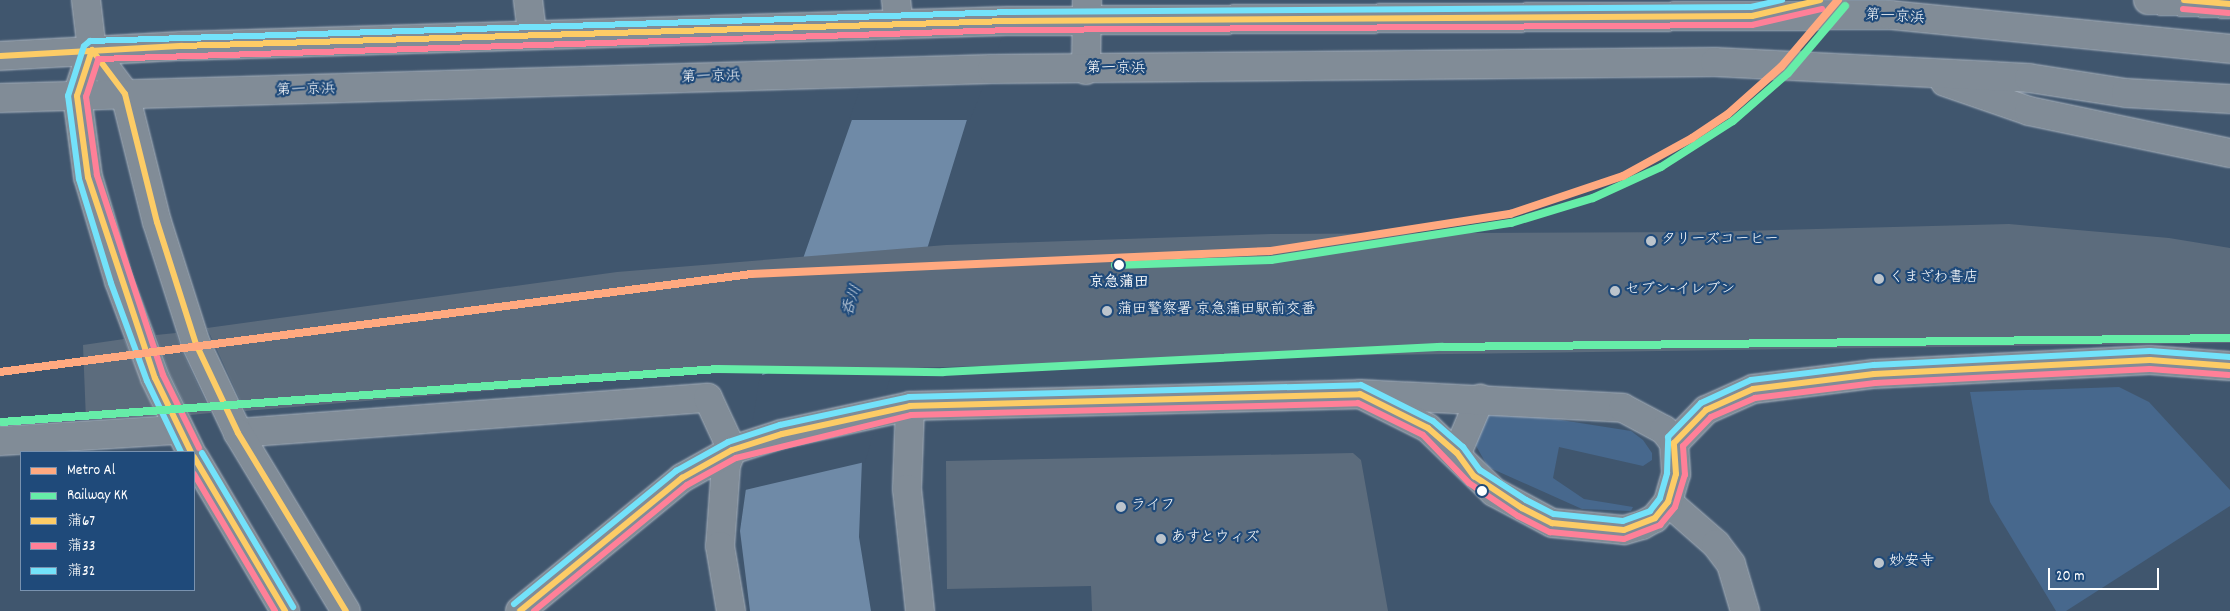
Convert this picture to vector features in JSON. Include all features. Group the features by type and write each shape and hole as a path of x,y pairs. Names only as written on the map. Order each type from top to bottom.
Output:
{"main road":[{"path":"0,441 184,441 119,282 88,177 78,96 92,50 86,0"},
{"path":"528,0 532,34"},
{"path":"1758,8 1820,0"},
{"path":"2148,0 2230,4"},
{"name":"第一京浜","path":"0,56 92,50 532,34 892,16 1011,21 1087,11 1758,8 1891,15 2230,49"},
{"path":"1086,70 1087,11"},
{"path":"92,50 125,94 182,307 238,433 346,611"},
{"name":"第一京浜","path":"0,98 992,70 1715,62 1910,70 2230,99"},
{"path":"1910,70 2029,111 2230,153"},
{"path":"1674,443 1706,410 1754,389 1904,372 2150,360 2230,366"},
{"path":"520,611 682,478 737,448 901,409 1360,394 1623,408 1664,430 1674,443 1676,474 1668,502 1655,518 1624,530 1552,523 1494,492 1457,453 1428,428 1360,394"},
{"path":"238,433 708,398 737,448"},
{"path":"1457,453 1480,399"},
{"path":"901,409 907,489 920,611"},
{"path":"730,611 720,546 726,465 737,448"},
{"path":"195,460 285,611"},
{"path":"1668,502 1716,544 1731,564 1744,611"}],"shaded area":[{"path":"2119,387 2149,402 2230,490 2230,506 2066,611 2056,611 1990,502 1970,392"},
{"path":"1497,410 1631,431 1643,440 1652,453 1652,460 1643,466 1559,447 1553,478 1584,499 1633,507 1631,511 1582,509 1488,467 1475,444 1485,417"}],"water":[{"name":"呑川","path":"861,94 969,113 862,460 859,537 871,611 750,611 740,531 762,375"}],"pier":[{"path":"892,0 1017,0 970,120 849,120"},
{"path":"899,326 897,355 865,462 741,491 760,376"}],"building":[{"name":"京急蒲田","path":"2009,224 2169,238 2230,248 2230,343 1375,355 690,374 245,411 207,328 617,272 946,245 1271,234 1706,232"},
{"path":"176,333 182,351 211,413 190,415 169,372 156,335"},
{"path":"124,339 156,416 86,420 83,345"},
{"name":"あすとウィズ","path":"1353,453 1361,460 1388,611 1092,611 1091,586 947,589 946,461"}],"metro line":[{"name":"Al","path":"0,372 751,274 1270,251 1510,214 1623,176 1692,138 1728,114 1781,67 1838,0"}],"rail line":[{"name":"KK","path":"1115,265 1271,260 1511,223 1593,198 1661,167 1733,121 1788,73 1845,6"},
{"name":"KK","path":"1,422 718,369 943,372 1442,347 2230,338"}],"transit line":[{"name":"蒲32","path":"181,451 147,381 111,283 79,179 68,96 84,46 90,41 1011,12 1751,7 1782,0"},
{"name":"蒲67","path":"0,56 181,46 1011,21 1752,16 1820,0"},
{"name":"蒲67","path":"2184,0 2230,4"},
{"name":"蒲33","path":"199,448 163,375 97,175 86,97 98,59 1011,30 1752,25 1822,9"},
{"name":"蒲33","path":"2183,9 2229,13"},
{"name":"蒲67","path":"92,50 125,94 157,222 196,344 238,433 346,611"},
{"name":"蒲67","path":"92,50 77,96 88,177 155,378 191,451"},
{"name":"蒲32","path":"514,604 676,471 728,442 780,425 909,397 1361,385 1433,421 1463,447 1480,470 1526,500 1554,514 1623,521 1650,511 1660,498 1667,473 1668,437 1701,403 1751,380 1874,365 2150,351 2230,357"},
{"name":"蒲67","path":"520,611 682,478 732,450 782,434 910,406 1360,394 1428,428 1457,453 1474,476 1522,508 1552,523 1624,530 1655,518 1668,502 1676,474 1674,443 1706,410 1753,389 1874,374 2150,360 2230,366"},
{"name":"蒲33","path":"534,611 687,485 736,458 911,415 1358,403 1423,435 1469,483 1518,516 1550,532 1624,539 1660,525 1675,507 1685,475 1683,446 1711,417 1755,398 1875,383 2150,369 2229,375"},
{"name":"蒲32","path":"202,453 293,607"},
{"name":"蒲67","path":"195,459 285,611"},
{"name":"蒲33","path":"195,476 275,611"}],"place":[{"name":"タリーズコーヒー","path":"1651,241"},
{"name":"京急蒲田","path":"1119,265"},
{"name":"くまざわ書店","path":"1879,279"},
{"name":"セブン-イレブン","path":"1615,291"},
{"name":"蒲田警察署 京急蒲田駅前交番","path":"1107,311"},
{"name":"ライフ","path":"1121,507"},
{"name":"あすとウィズ","path":"1161,539"},
{"name":"妙安寺","path":"1879,563"}]}
